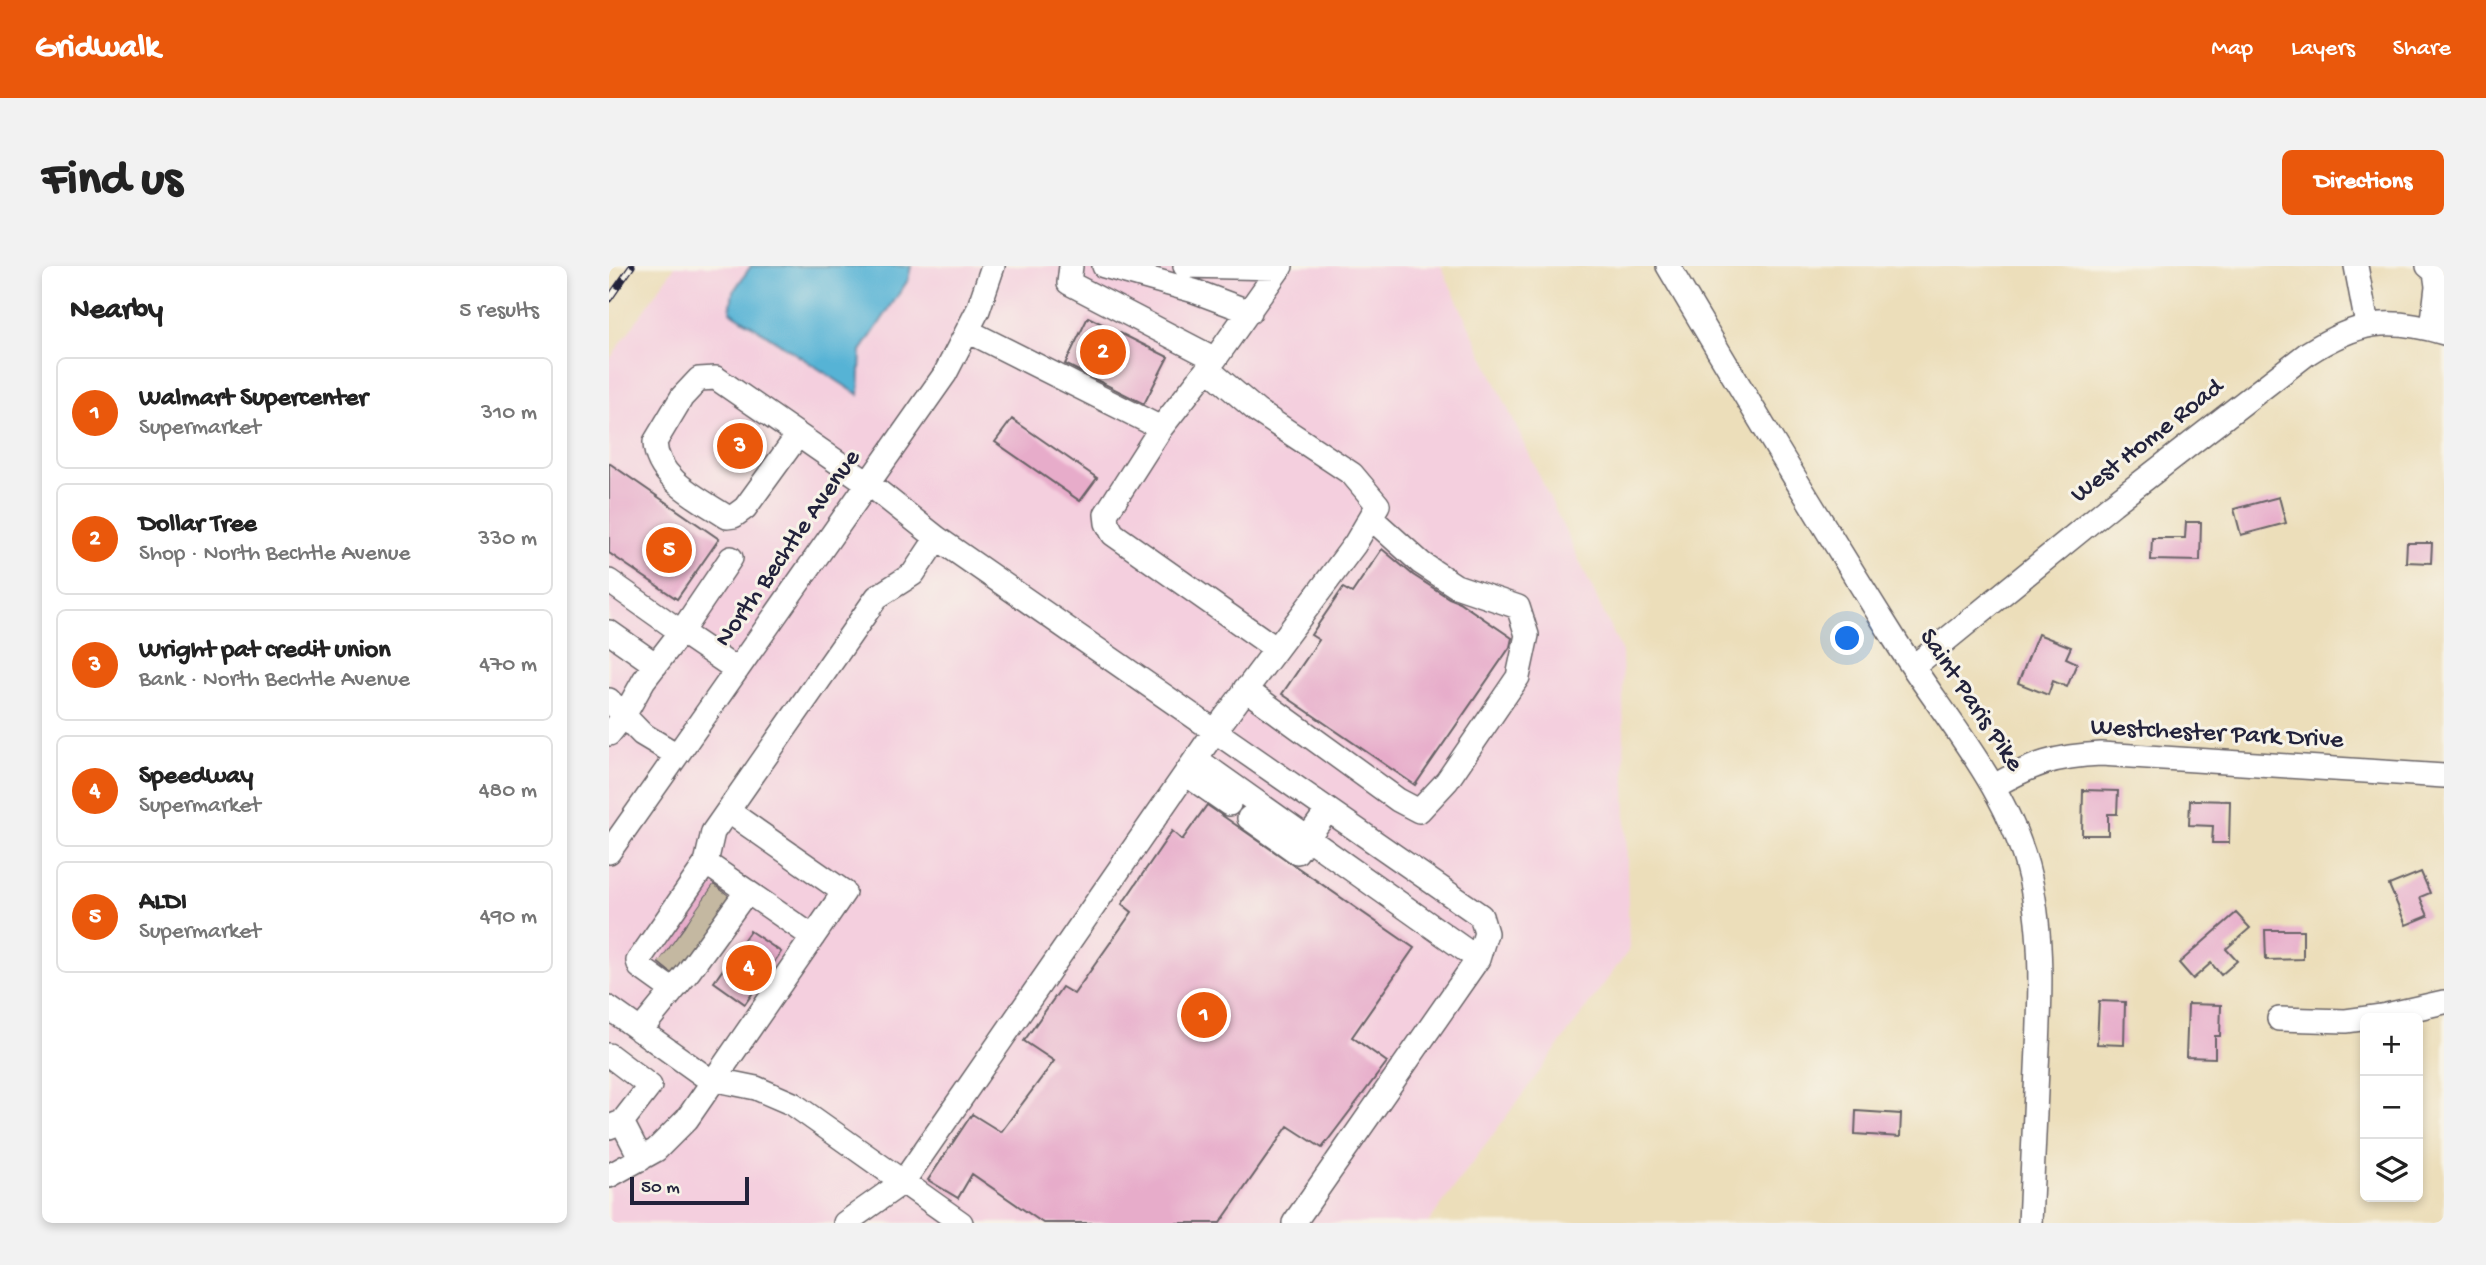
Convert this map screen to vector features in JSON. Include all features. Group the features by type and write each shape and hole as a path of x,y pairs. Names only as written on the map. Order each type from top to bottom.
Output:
{"street":[{"name":"North Bechtle Avenue","path":"609,852 945,374 978,310 993,266"},
{"path":"845,1223 903,1182 1215,731 1355,544 1378,505 1352,474 1258,411 1211,364 1069,284 1071,266"},
{"path":"1104,266 1165,275 1250,312"},
{"path":"1185,266 1270,267 1250,312 1161,428 1106,514 1107,523 1114,534 1276,648"},
{"name":"Saint Paris Pike","path":"1668,266 1847,564 1994,786 2008,811 2020,842 2030,878 2040,961 2030,1223"},
{"path":"2428,266 2435,272 2438,331"},
{"path":"2362,269 2367,325"},
{"name":"West Home Road","path":"1913,667 2113,504 2308,353 2334,336 2367,325 2417,325 2438,331"},
{"path":"968,331 1161,428"},
{"path":"798,435 745,508 734,516 727,517 668,474 657,457 655,447 655,442 682,397 699,379 716,378 869,484 937,538 1481,916 1486,933 1478,959 1294,1223"},
{"path":"1245,690 1398,800 1419,811 1447,781 1518,677 1527,635 1518,607 1456,586 1421,563 1371,518"},
{"path":"637,1075 643,1033 672,990 693,929 713,832 877,597 913,573 937,538"},
{"path":"609,734 617,707 656,665 731,558"},
{"path":"609,581 737,670"},
{"path":"609,632 656,665"},
{"path":"617,707 642,734 677,755"},
{"name":"Westchester Park Drive","path":"1994,786 2027,767 2048,760 2073,755 2101,754 2444,776"},
{"path":"1191,766 1229,804"},
{"path":"1191,766 1307,838 1478,959"},
{"path":"1249,818 1297,852 1328,810"},
{"path":"609,1176 656,1150 687,1119 844,892 728,811"},
{"path":"706,863 813,937"},
{"path":"672,990 640,967 638,961 693,929 747,891"},
{"path":"2279,1019 2346,1021 2444,1002"},
{"path":"609,1008 708,1078 756,1088 793,1104 961,1223"},
{"path":"609,1055 650,1086 615,1124 641,1159"}],"shaded area":[{"path":"675,266 1441,266 1622,652 1629,950 1428,1223 609,1223 609,360"}],"water":[{"path":"751,266 911,266 908,280 861,351 859,395 730,311 733,292"}],"building":[{"path":"1088,317 1168,357 1144,404 1065,364"},
{"path":"1012,419 1097,478 1080,501 995,442"},
{"path":"609,463 719,539 677,599 609,553"},
{"path":"2279,497 2286,523 2241,535 2234,509"},
{"path":"2186,522 2201,522 2200,561 2151,560 2152,538 2185,538"},
{"path":"2407,543 2432,543 2431,563 2406,562"},
{"path":"1382,549 1413,575 1512,638 1510,647 1415,785 1282,694 1319,640 1311,635 1343,588 1352,593"},
{"path":"2038,634 2071,647 2066,658 2077,663 2067,687 2053,681 2048,695 2018,683"},
{"path":"2083,790 2118,791 2117,814 2108,814 2108,835 2082,835"},
{"path":"2190,800 2230,801 2229,843 2212,843 2213,826 2189,825"},
{"path":"1207,805 1414,948 1352,1037 1387,1062 1322,1148 1288,1126 1220,1223 1043,1223 972,1174 958,1198 928,1180 972,1114 1001,1132 1054,1061 1024,1041 1062,987 1074,994 1132,912 1122,904 1172,831 1182,840"},
{"path":"2421,872 2430,893 2420,897 2428,916 2406,925 2389,885"},
{"path":"714,885 727,895 670,972 659,963"},
{"path":"2236,913 2250,928 2226,949 2237,961 2221,975 2211,963 2193,979 2179,963"},
{"path":"2265,930 2303,930 2303,959 2266,960"},
{"path":"750,931 781,952 745,1004 714,982"},
{"path":"2099,1001 2125,1002 2124,1045 2097,1044"},
{"path":"2188,1004 2221,1005 2220,1036 2215,1036 2215,1058 2186,1057"},
{"path":"1856,1111 1901,1114 1900,1137 1855,1134"}],"tunnel":[{"path":"707,895 724,907"},
{"path":"697,909 714,921"},
{"path":"687,924 704,935"},
{"path":"677,938 693,950"},
{"path":"666,953 682,966"}],"railway":[{"path":"609,299 632,266"}],"place":[{"name":"Dollar Tree","path":"1103,352"},
{"name":"Wright pat credit union","path":"740,446"},
{"name":"ALDI","path":"669,550"},
{"name":"Speedway","path":"749,968"},
{"name":"Walmart Supercenter","path":"1204,1015"}]}
